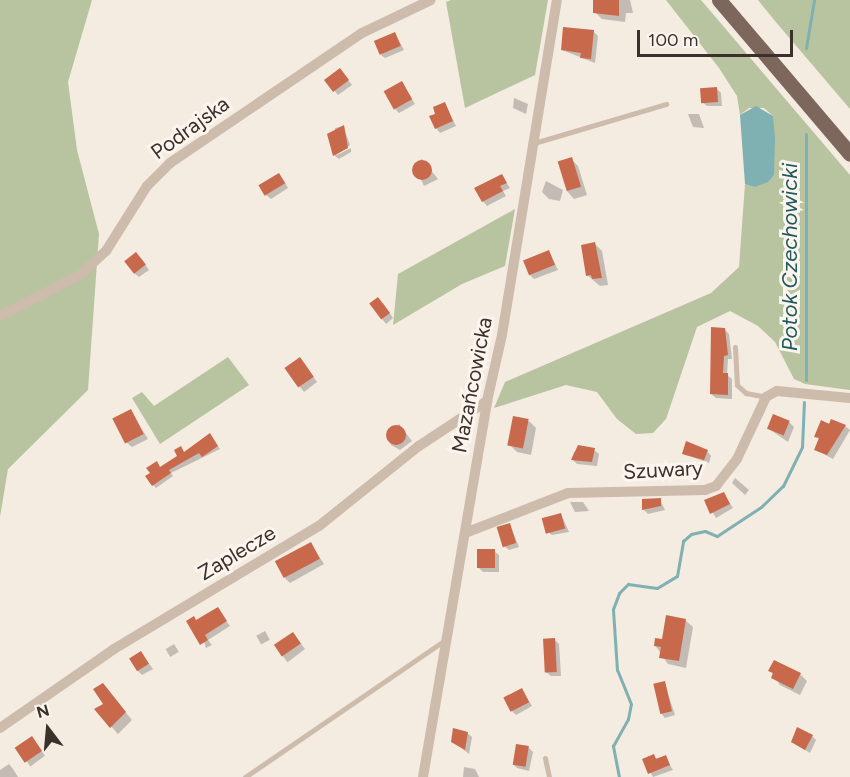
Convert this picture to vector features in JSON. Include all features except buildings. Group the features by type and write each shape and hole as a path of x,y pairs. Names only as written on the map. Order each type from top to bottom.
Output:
{"main road":[{"path":"719,0 850,154"}],"street":[{"name":"Podrajska","path":"0,316 80,275 106,251 147,186 170,163 362,33 431,0"},
{"name":"Mazańcowicka","path":"423,777 487,401 502,335 557,0"},
{"path":"766,397 777,391 850,398"},
{"name":"Szuwary","path":"465,533 568,493 705,490 716,486 737,459 766,397"},
{"name":"Zaplecze","path":"0,728 114,650 319,526 418,446 487,401"}],"lane":[{"path":"534,143 666,104"},
{"path":"735,347 737,385 746,393 766,397"},
{"path":"244,777 447,639"},
{"path":"545,758 549,777"}],"green space":[{"path":"0,0 92,0 68,82 77,150 99,234 88,390 8,469 0,517"},
{"path":"451,0 548,0 535,75 465,108 446,2"},
{"path":"666,0 701,0 850,175 850,390 805,384 794,379 775,342 758,326 730,311 697,327 666,419 653,433 636,434 617,419 597,392 566,385 494,408 505,382 711,293 739,267 745,184 754,187 774,175 773,116 764,108 749,108 740,115 737,96 719,68"},
{"path":"758,0 850,0 850,109 775,21"},
{"path":"515,209 505,266 462,284 393,325 398,274"},
{"path":"228,357 249,385 160,444 132,398 142,392 154,406"}],"water":[{"path":"756,106 773,116 775,138 774,175 768,182 754,187 745,184 740,115"}],"waterway":[{"name":"Potok Czechowicki","path":"806,48 814,0"},
{"name":"Potok Czechowicki","path":"806,134 806,380"},
{"name":"Potok Czechowicki","path":"619,777 613,746 628,719 631,704 617,670 613,609 619,593 628,584 657,588 677,576 683,541 691,534 705,531 717,536 761,507 783,486 802,447 804,402"}]}
